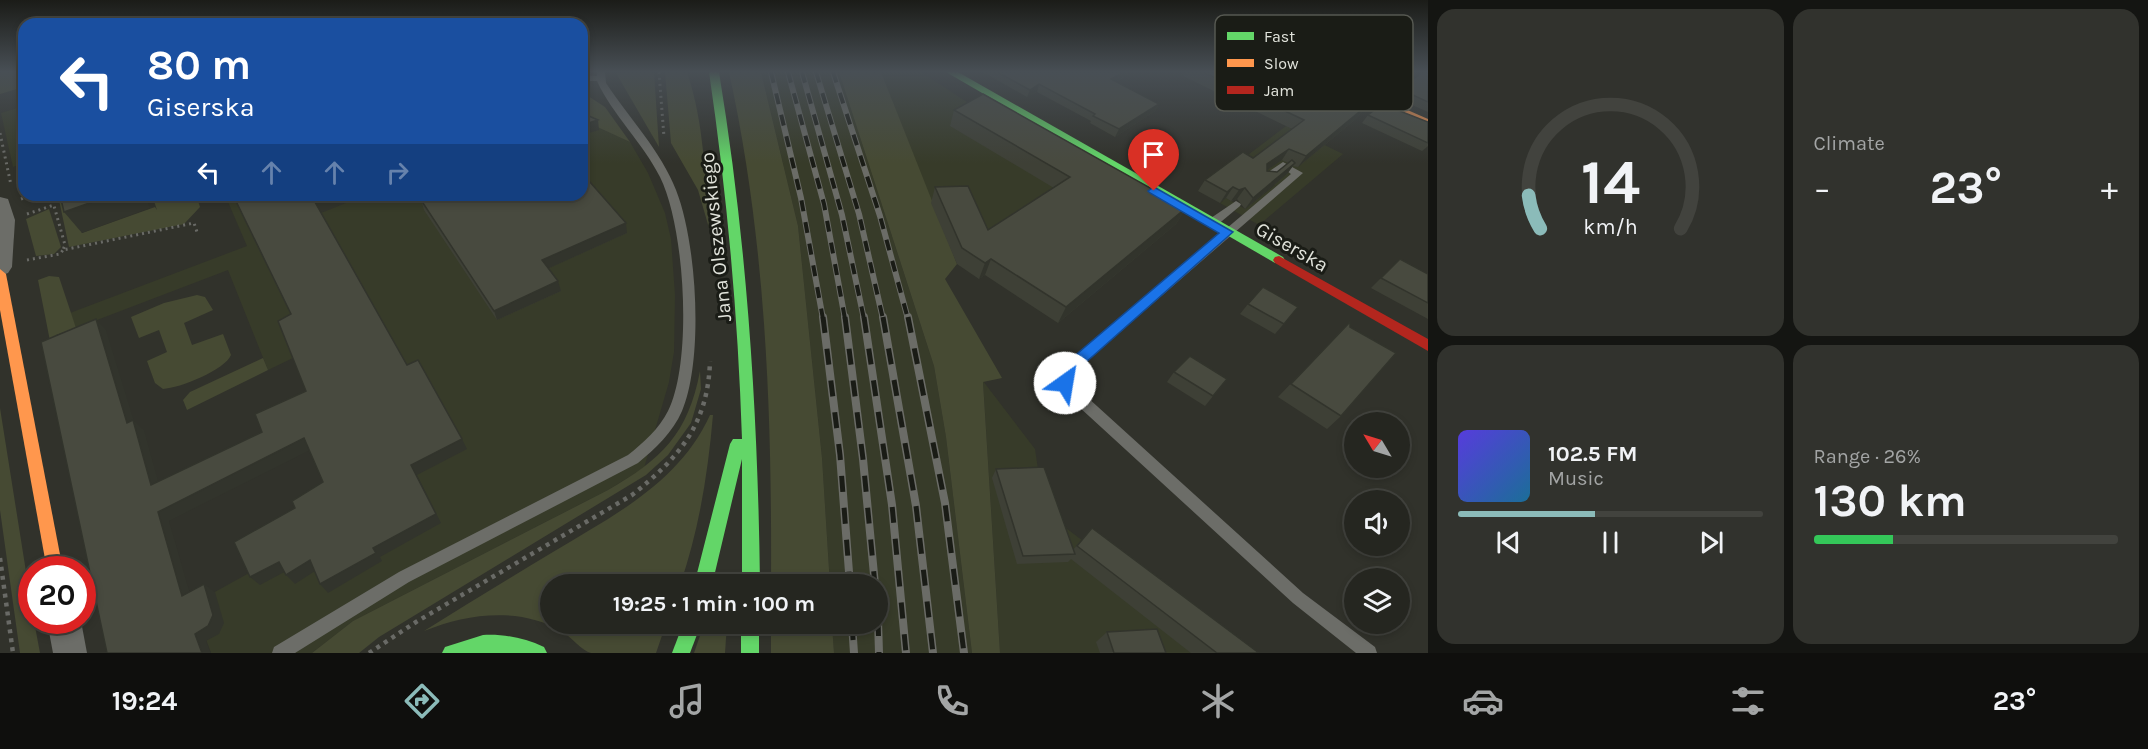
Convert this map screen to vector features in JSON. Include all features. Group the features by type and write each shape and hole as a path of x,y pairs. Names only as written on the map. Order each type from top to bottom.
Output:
{"street":[{"name":"Jana Olszewskiego","path":"717,102 723,120 746,332 751,574"},
{"name":"Giserska","path":"1004,102 1428,346"},
{"path":"1401,111 1428,123"},
{"path":"0,204 4,220 0,267"},
{"path":"0,274 52,556"},
{"name":"Jana Olszewskiego","path":"706,574 748,398"},
{"path":"66,634 70,653"},
{"path":"681,653 688,634"},
{"path":"750,634 750,653"},
{"path":"451,653 485,644 513,644 538,653"}],"lane":[{"path":"280,653 404,577 633,459 649,446 676,411 682,389 687,332 686,261 679,212 670,188 618,102"},
{"path":"1266,179 1282,165 1298,173 1070,368 1065,375 1065,383 1071,391 1298,598 1369,653"},
{"path":"1212,223 1236,204"}],"path":[{"path":"662,102 666,146"},
{"path":"27,260 60,254 63,250 65,245 53,201"},
{"path":"29,213 54,204"},
{"path":"63,250 194,223 197,232"},
{"path":"369,653 416,621 622,501 652,480 673,459 698,426 706,403 710,373 709,351"},
{"path":"0,558 13,653"}],"shaded area":[{"path":"588,102 598,102 605,107 630,142 588,123"},
{"path":"633,102 656,102 659,147"},
{"path":"668,102 695,102 703,149 709,228 698,190 671,143"},
{"path":"735,102 768,102 798,226 822,458 829,574 771,574 768,391 759,263"},
{"path":"768,102 849,102 934,366 946,437 972,653 834,653 833,634 888,634 888,574 829,574 822,458 798,226"},
{"path":"849,102 893,102 957,264 945,279 1002,378 983,382 1000,653 972,653 946,437 934,366"},
{"path":"893,102 968,102 1139,203 984,249 963,202 931,203"},
{"path":"18,108 18,165 13,167 1,113"},
{"path":"588,123 630,142 648,173 665,213 671,239 675,295 674,352 669,382 644,468 608,490 353,621 312,653 211,653 193,604 360,512 295,357 268,370 228,270 76,328 70,313 247,246 228,201 588,201"},
{"path":"1286,126 1343,154 1259,225 1220,203 1226,198 1245,209 1275,185 1236,164"},
{"path":"59,201 72,201 82,233 155,207 157,210 154,201 198,201 200,207 184,224 69,247"},
{"path":"49,209 61,247 54,254 36,256 26,219"},
{"path":"49,276 59,277 76,328 56,335 56,339 50,341 38,280"},
{"path":"197,295 205,297 213,310 184,323 192,345 223,334 231,355 227,361 201,377 163,389 155,383 147,361 167,352 159,330 139,338 131,317 164,303"},
{"path":"263,358 268,370 187,410 183,400 190,392"},
{"path":"700,371 701,389 691,423 668,455 646,475 379,637 359,653 312,653 353,621 627,479 670,443 688,412"},
{"path":"983,381 1035,449 1039,476 1054,519 1231,653 1000,653"},
{"path":"0,408 24,556 18,556 18,634 36,634 40,653 20,653 0,510"},
{"path":"710,415 713,415 702,501 683,574 540,574 540,621 493,615 458,620 424,631 599,525 643,495 681,460 697,439"},
{"path":"565,634 663,634 656,653 591,653"},
{"path":"701,634 726,634 725,653 694,653"},
{"path":"771,634 833,634 834,653 771,653"}],"building":[{"path":"968,102 998,102 1186,208 1066,307 991,259 985,263 962,248 935,187 968,186 988,230 1070,177 954,110"},
{"path":"1073,102 1159,104 1119,129 1093,116 1095,114"},
{"path":"1285,111 1360,111 1306,156 1289,149 1267,164 1267,171 1277,172 1292,160 1295,163 1253,198 1245,188 1239,190 1233,187 1227,192 1205,180 1243,152 1253,158 1304,120"},
{"path":"1373,111 1400,111 1428,122 1428,143 1368,115"},
{"path":"588,116 598,120 588,123"},
{"path":"588,180 626,223 542,260 558,281 494,311 422,201 588,201"},
{"path":"61,201 95,201 64,212"},
{"path":"236,201 317,201 315,202 407,365 418,360 462,439 411,465 436,514 373,548 376,553 320,584 310,560 286,575 279,562 250,577 234,542 295,508 292,501 323,482 304,438 158,512 182,596 204,584 213,615 208,626 195,634 202,653 107,653 96,601 96,556 86,556 41,342 96,319 127,423 133,420 151,485 262,432 255,414 306,391 278,321 291,314"},
{"path":"1400,259 1428,274 1428,303 1381,278"},
{"path":"1263,287 1298,307 1284,324 1248,304"},
{"path":"1350,322 1350,327 1396,353 1341,416 1291,384"},
{"path":"1190,356 1227,379 1213,396 1174,372"},
{"path":"1044,467 1075,554 1023,556 996,469"},
{"path":"1092,528 1259,653 1217,653 1077,546"},
{"path":"1157,629 1166,653 1114,653 1107,632"}],"railway":[{"path":"778,102 801,198 823,319"},
{"path":"796,102 824,204 845,319"},
{"path":"811,102 842,215 864,319"},
{"path":"825,102 859,214 883,319"},
{"path":"843,102 880,216 908,319"},
{"path":"823,317 840,455 849,574"},
{"path":"845,317 863,459 874,574"},
{"path":"864,317 892,505 906,653"},
{"path":"883,317 916,506 933,653"},
{"path":"908,317 945,503 964,653"},
{"path":"853,634 854,653"},
{"path":"878,634 879,653"}],"traffic: fast":[{"path":"719,102 732,200 744,327 750,456 751,574"},
{"path":"1004,102 1279,260"},
{"path":"706,574 738,444"},
{"path":"681,653 688,634"},
{"path":"750,634 750,653"},
{"path":"451,653 472,646 494,643 517,646 538,653"}],"traffic: slow":[{"path":"1401,111 1428,123"},
{"path":"0,274 52,556"}],"traffic: jam":[{"path":"1279,260 1428,346"}],"route":[{"path":"1065,383 1065,375 1070,368 1227,232 1154,191"}]}
